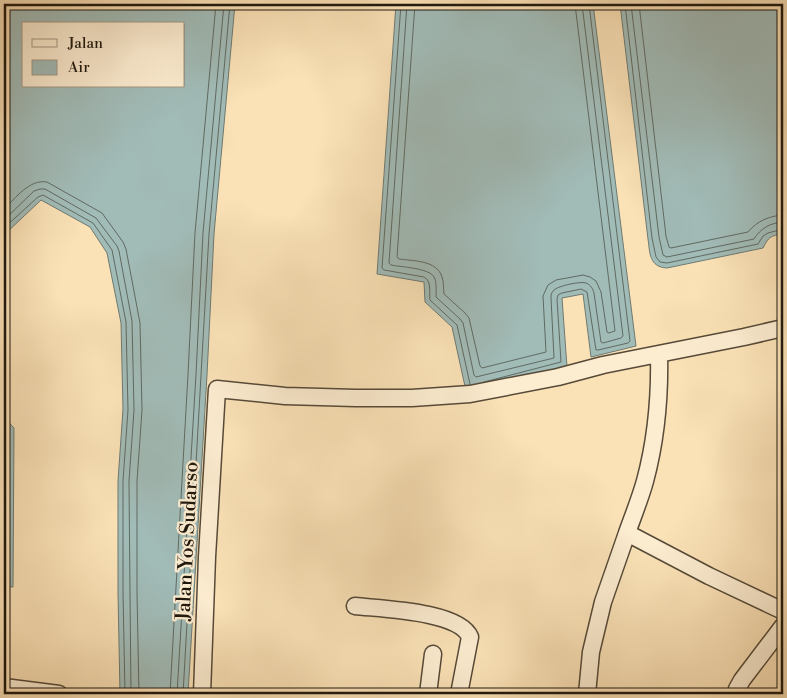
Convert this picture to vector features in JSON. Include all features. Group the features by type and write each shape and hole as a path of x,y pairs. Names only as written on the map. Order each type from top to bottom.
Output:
{"street":[{"path":"587,694 591,652 603,602 645,481 652,448 660,385 659,354 783,328"},
{"name":"Jalan Yos Sudarso","path":"202,694 207,557 217,389 284,396 356,398 412,398 470,394 659,354"},
{"path":"627,533 709,576 783,611"},
{"path":"355,606 436,616 457,624 468,632 470,637 460,694"},
{"path":"739,694 738,689 742,680 783,626"},
{"path":"428,694 433,654"},
{"path":"4,687 59,694"}],"water":[{"path":"4,4 235,4 214,234 188,694 120,694 118,481 123,409 121,323 107,253 90,227 41,200 4,235"},
{"path":"396,4 593,4 636,346 591,357 583,294 562,298 567,367 466,391 452,327 425,302 424,282 377,274"},
{"path":"620,4 783,4 783,233 770,238 763,248 667,268 661,267 654,262 649,249"},
{"path":"4,417 14,428 13,587 4,587"}]}
